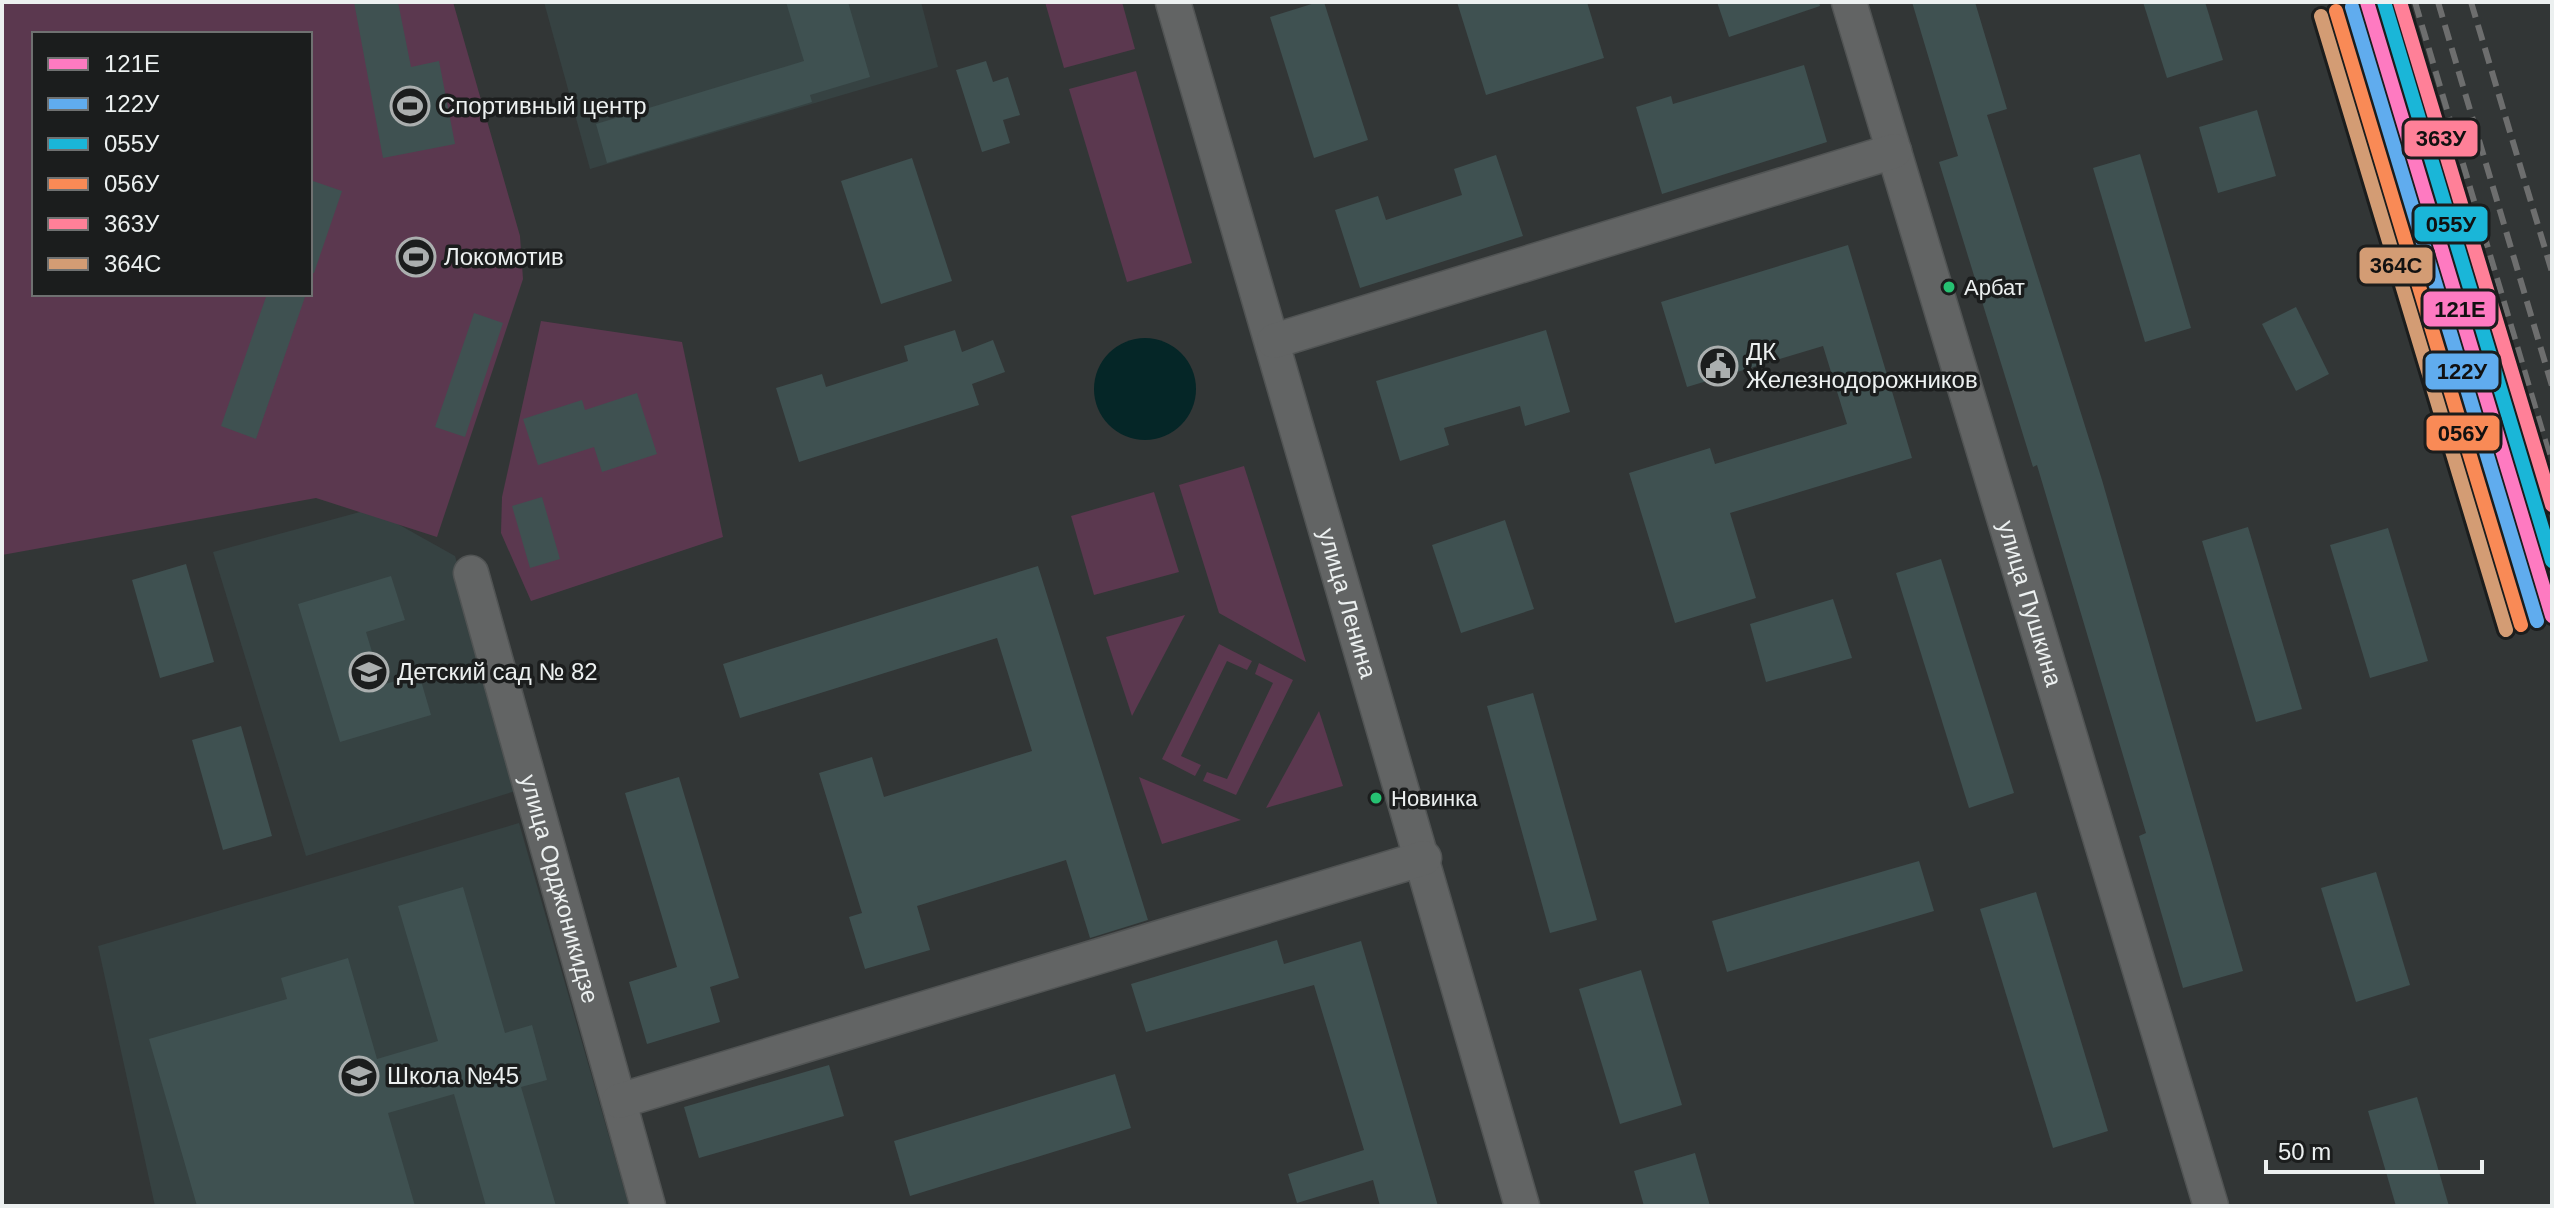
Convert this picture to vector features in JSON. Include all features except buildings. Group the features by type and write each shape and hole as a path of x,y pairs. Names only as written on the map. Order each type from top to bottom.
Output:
{"street":[{"name":"улица Ленина","path":"1173,2 1424,858 1522,1206"},
{"name":"улица Пушкина","path":"1849,2 2211,1206"},
{"path":"1274,341 1894,151"},
{"name":"улица Орджоникидзе","path":"471,573 648,1206"},
{"path":"619,1101 1424,858"}],"shaded area":[{"name":"Локомотив","path":"2,2 453,2 520,236 523,279 437,537 316,498 2,555"},
{"path":"544,2 921,2 938,67 590,169"},
{"path":"1045,2 1122,2 1135,49 1064,68"},
{"path":"1136,71 1192,263 1127,282 1069,89"},
{"path":"541,321 682,342 723,537 531,601 501,533 502,497"},
{"path":"1244,466 1306,662 1219,613 1179,485"},
{"path":"1154,492 1179,572 1094,595 1071,516"},
{"name":"Детский сад № 82","path":"371,509 455,556 522,789 306,856 213,552"},
{"path":"1185,615 1132,716 1106,637"},
{"path":"1219,644 1252,661 1247,670 1227,661 1181,756 1201,765 1195,776 1162,759"},
{"path":"1259,663 1293,680 1236,795 1203,781 1207,772 1227,779 1273,683 1255,674"},
{"path":"1319,711 1343,786 1266,808"},
{"path":"1139,777 1241,820 1162,844"},
{"name":"Школа №45","path":"519,823 629,1206 155,1206 98,946"}],"water":[{"path":"1145,338 1165,342 1181,353 1192,369 1196,389 1192,409 1181,425 1165,436 1145,440 1125,436 1109,425 1098,409 1094,389 1098,369 1109,353 1125,342"}],"railway":[{"path":"2415,2 2552,464"},
{"path":"2438,2 2552,386"},
{"path":"2471,2 2552,272"}],"transit line":[{"name":"121Е","path":"2367,2 2552,616"},
{"name":"055У","path":"2384,2 2552,561"},
{"name":"363У","path":"2400,2 2552,505"},
{"name":"122У","path":"2352,7 2537,621"},
{"name":"056У","path":"2336,11 2521,625"},
{"name":"364С","path":"2321,16 2506,630"}],"place":[{"name":"Спортивный центр","path":"410,106"},
{"name":"Локомотив","path":"416,257"},
{"name":"Арбат","path":"1949,287"},
{"name":"ДК Железнодорожников","path":"1718,366"},
{"name":"Детский сад № 82","path":"369,672"},
{"name":"Новинка","path":"1376,798"},
{"name":"Школа №45","path":"359,1076"}]}
